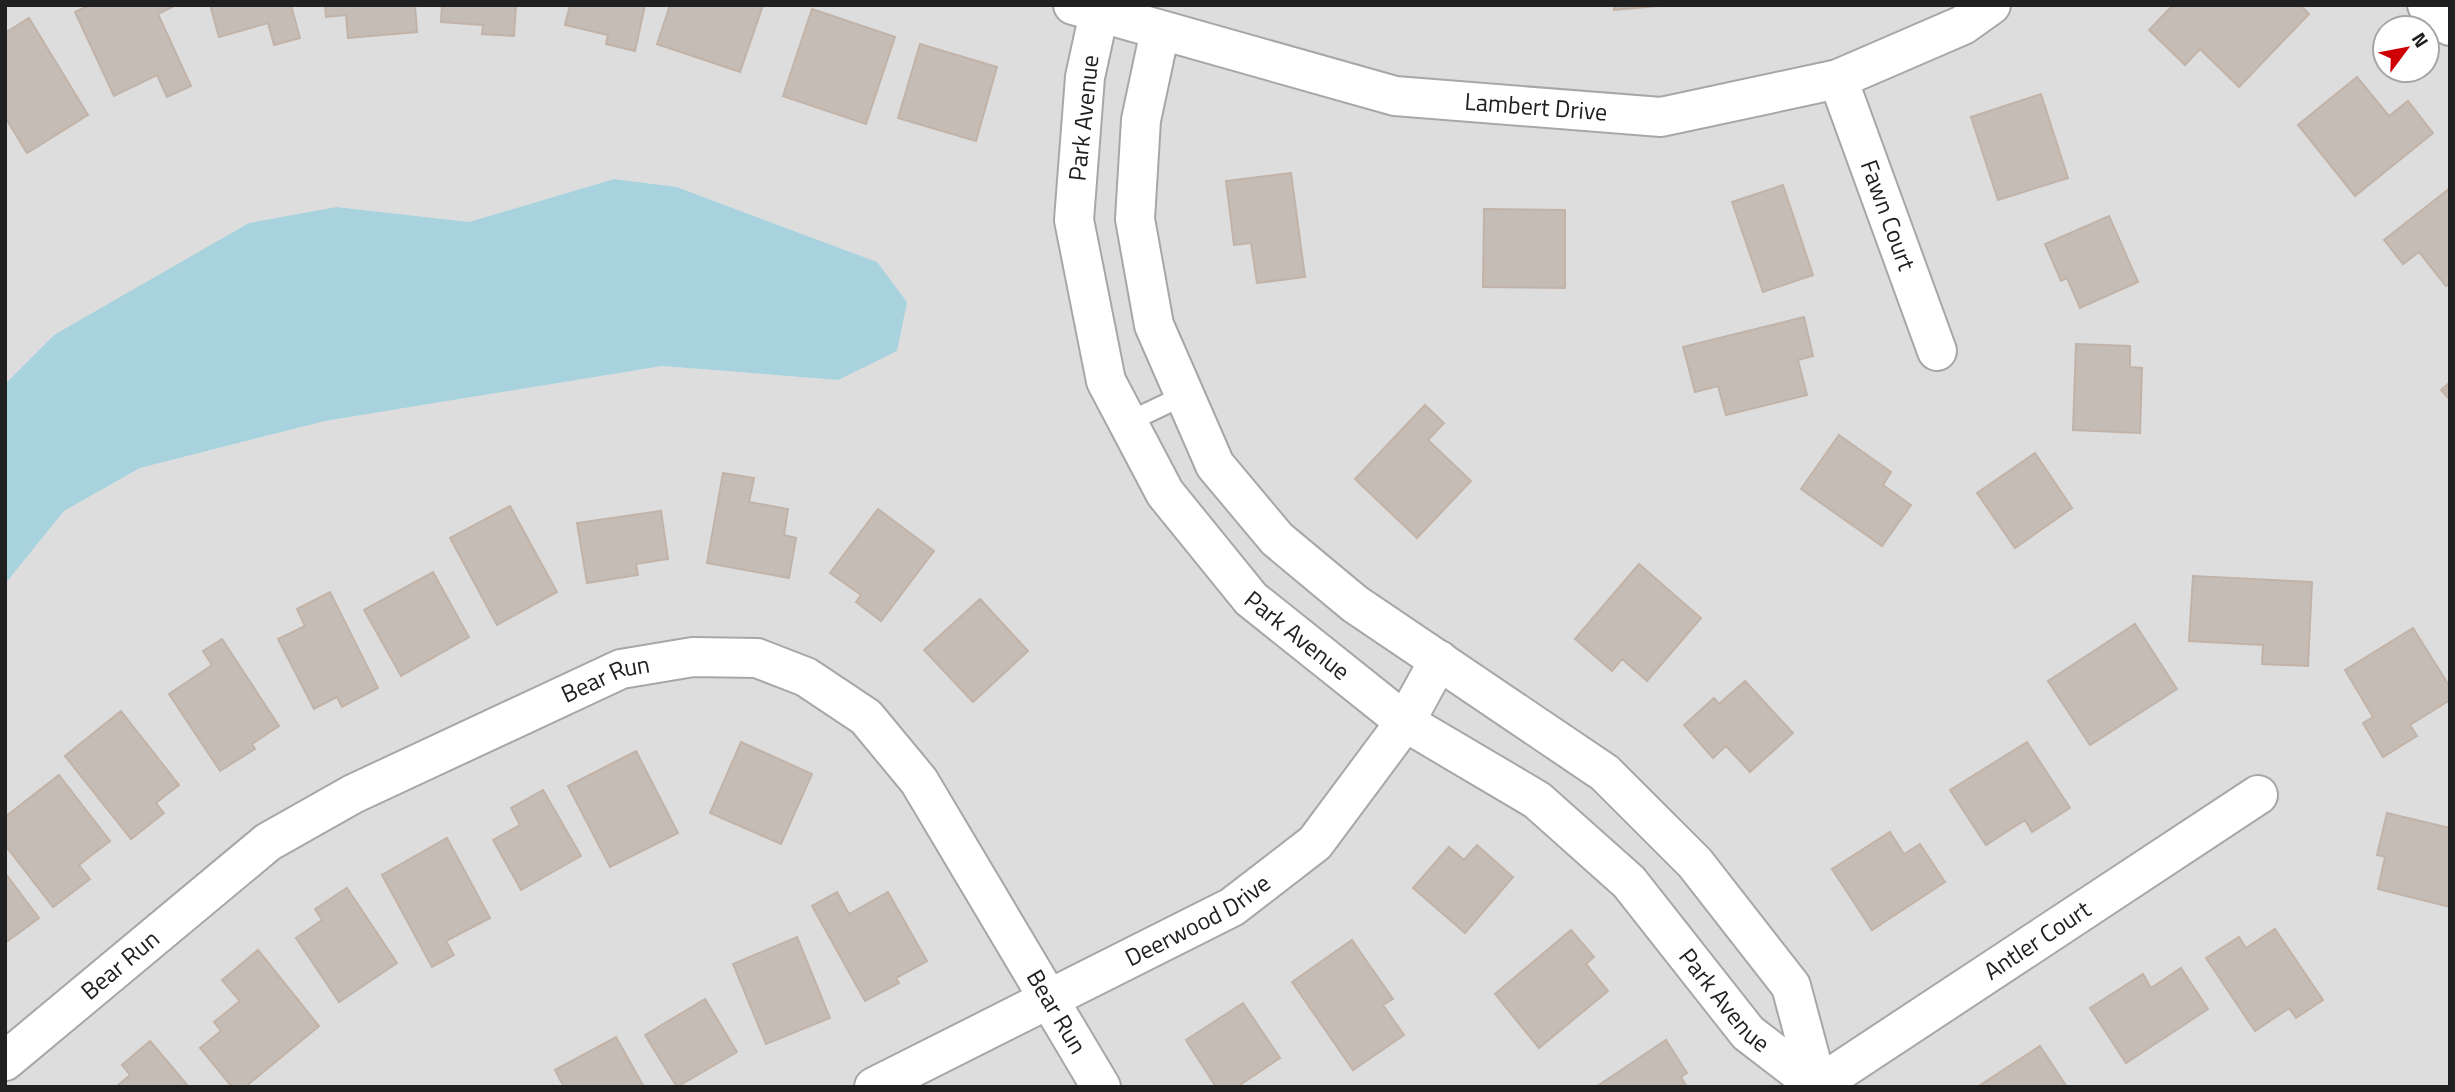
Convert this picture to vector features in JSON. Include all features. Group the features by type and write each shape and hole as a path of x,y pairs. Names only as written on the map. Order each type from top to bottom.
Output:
{"street":[{"name":"Lambert Drive","path":"1118,15 1395,96 1661,117 1838,79 1963,24 1991,5"},
{"path":"2427,5 2450,26"},
{"name":"Park Avenue","path":"1118,15 1141,120 1135,219 1154,325 1215,464 1277,539 1355,604 1605,773 1695,863 1791,986 1817,1086"},
{"name":"Park Avenue","path":"1118,15 1085,77 1074,220 1107,381 1165,493 1251,599 1405,722 1537,800 1629,882 1748,1033 1817,1086"},
{"name":"Fawn Court","path":"1838,79 1937,351"},
{"name":"Bear Run","path":"5,1061 268,842 353,794 621,669 693,657 757,658 806,677 866,717 919,781 1101,1087"},
{"name":"Deerwood Drive","path":"874,1087 1232,907 1315,843 1405,722 1439,660"},
{"name":"Antler Court","path":"1817,1086 2258,795"}],"lane":[{"path":"1128,422 1185,395"}],"shaded area":[{"path":"5,5 2450,5 2450,1087 5,1087 5,584 64,511 140,468 325,421 662,366 838,380 907,302 876,262 677,187 614,179 469,222 337,207 54,335 5,384"}],"water":[{"path":"614,179 677,187 877,262 907,302 897,351 838,380 662,366 325,421 140,468 64,511 5,584 5,384 54,335 249,223 337,207 469,222"}],"building":[{"path":"90,5 176,5 158,14 191,86 167,97 157,75 114,96 75,12"},
{"path":"210,5 291,5 300,38 274,45 268,23 219,37"},
{"path":"325,5 415,5 417,32 348,38 346,15 326,17"},
{"path":"442,5 516,5 514,36 482,34 483,25 441,22"},
{"path":"570,5 645,5 635,51 606,44 608,35 565,25"},
{"path":"670,5 763,5 740,72 657,44"},
{"path":"1614,5 1658,5 1658,6 1614,10"},
{"path":"2173,5 2300,5 2309,14 2239,87 2200,49 2185,65 2149,30"},
{"path":"812,9 895,37 866,124 783,96"},
{"path":"29,18 88,115 27,153 5,117 5,33"},
{"path":"920,44 997,67 976,141 898,118"},
{"path":"2357,77 2389,116 2408,101 2433,133 2355,196 2298,125"},
{"path":"2041,94 2068,178 1998,200 1971,117"},
{"path":"1291,173 1305,277 1257,283 1251,243 1234,245 1226,181"},
{"path":"1783,185 1813,275 1763,292 1732,202"},
{"path":"2450,188 2450,283 2446,286 2419,252 2403,264 2384,240"},
{"path":"1484,209 1565,210 1565,288 1483,287"},
{"path":"2109,216 2138,282 2080,308 2067,278 2061,281 2045,244"},
{"path":"1804,317 1813,356 1798,360 1807,395 1726,415 1718,386 1695,392 1683,347"},
{"path":"2076,344 2130,346 2130,367 2142,368 2140,433 2073,430"},
{"path":"2450,382 2450,400 2441,390"},
{"path":"1425,405 1444,423 1428,440 1471,481 1417,538 1355,479"},
{"path":"1839,435 1891,472 1883,485 1911,505 1882,546 1801,489"},
{"path":"2035,453 2072,508 2015,548 1977,493"},
{"path":"723,473 754,478 749,502 788,509 784,535 796,538 789,578 707,563"},
{"path":"510,506 557,592 497,625 450,538"},
{"path":"878,509 934,551 881,621 856,602 861,595 830,573"},
{"path":"661,511 668,559 636,564 638,575 587,583 577,523"},
{"path":"1639,564 1701,618 1647,681 1622,659 1612,671 1575,639"},
{"path":"433,572 469,637 401,676 364,610"},
{"path":"2193,576 2312,582 2308,666 2262,664 2263,645 2189,641"},
{"path":"330,592 378,688 342,707 337,697 314,709 278,639 305,626 297,609"},
{"path":"980,599 1028,651 973,702 924,650"},
{"path":"2135,624 2177,689 2090,745 2048,681"},
{"path":"2413,628 2450,687 2450,700 2410,725 2417,736 2383,757 2363,723 2373,717 2345,670"},
{"path":"222,639 279,726 252,744 255,749 220,771 169,694 212,665 203,651"},
{"path":"1745,681 1793,733 1750,772 1726,746 1713,758 1684,725 1714,698 1719,704"},
{"path":"121,711 179,785 156,803 164,813 131,839 65,756"},
{"path":"741,742 812,774 781,844 710,813"},
{"path":"2027,742 2070,808 2032,832 2025,820 1986,845 1950,790"},
{"path":"636,751 678,833 610,867 568,786"},
{"path":"59,775 110,841 79,865 90,879 53,907 5,845 5,817"},
{"path":"543,790 581,856 521,890 493,840 520,825 511,808"},
{"path":"2387,813 2450,828 2450,907 2378,889 2385,857 2377,855"},
{"path":"1890,832 1904,854 1920,844 1945,882 1872,930 1832,869"},
{"path":"447,838 490,918 446,941 454,955 432,967 382,875"},
{"path":"1477,845 1513,877 1465,933 1413,888 1449,847 1464,860"},
{"path":"5,873 39,918 5,943"},
{"path":"347,888 397,963 339,1002 296,938 322,920 315,909"},
{"path":"837,892 849,914 888,892 927,961 896,978 899,983 865,1001 812,906"},
{"path":"2275,929 2323,1000 2296,1018 2289,1008 2255,1031 2206,958 2239,937 2246,948"},
{"path":"1571,930 1594,957 1586,964 1608,991 1539,1048 1495,994"},
{"path":"797,937 830,1018 766,1044 733,964"},
{"path":"1352,940 1393,999 1383,1005 1404,1035 1353,1070 1292,982"},
{"path":"258,950 319,1026 245,1087 232,1087 200,1048 221,1031 214,1022 240,1001 222,980"},
{"path":"2181,968 2208,1009 2126,1063 2090,1008 2143,974 2151,988"},
{"path":"705,999 737,1052 677,1087 645,1035"},
{"path":"1243,1003 1280,1058 1237,1087 1216,1087 1186,1040"},
{"path":"616,1037 644,1087 564,1087 555,1070"},
{"path":"1666,1040 1687,1073 1681,1077 1687,1087 1596,1087"},
{"path":"150,1041 189,1087 116,1087 130,1075 122,1065"},
{"path":"2040,1046 2067,1087 1981,1087 1980,1085"}]}
